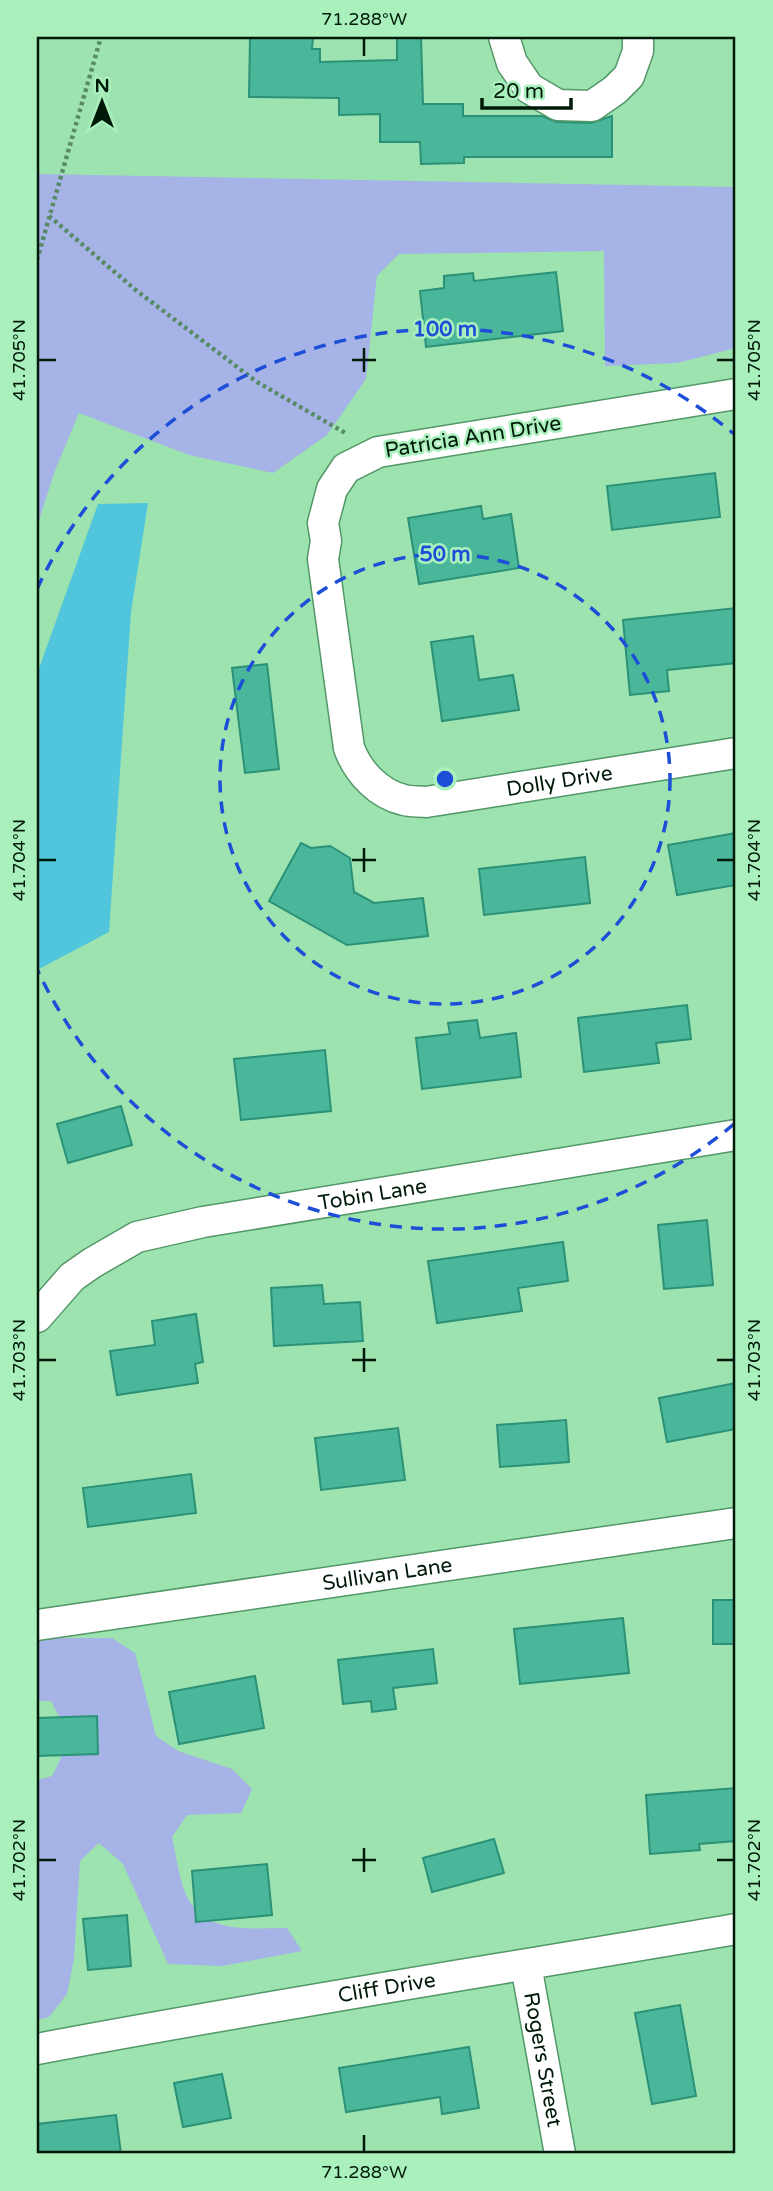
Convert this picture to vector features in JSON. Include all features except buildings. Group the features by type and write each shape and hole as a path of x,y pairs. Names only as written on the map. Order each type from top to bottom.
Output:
{"street":[{"path":"504,37 512,63 529,88 558,105 592,106 629,76 638,51 638,37"},
{"name":"Patricia Ann Drive","path":"383,792 355,763 349,748 323,559 326,541 323,523 332,489 346,468 378,452 736,394"},
{"name":"Dolly Drive","path":"383,792 404,800 426,802 736,753"},
{"name":"Tobin Lane","path":"37,1317 72,1277 137,1237 203,1222 736,1135"},
{"name":"Sullivan Lane","path":"37,1625 736,1523"},
{"name":"Cliff Drive","path":"37,2049 223,2014 736,1929"},
{"name":"Rogers Street","path":"526,1965 560,2154"}],"path":[{"path":"37,260 101,37"},
{"path":"49,216 137,291 257,382 378,452"}],"shaded area":[{"path":"37,174 736,187 736,348 677,363 605,366 604,251 399,254 377,276 366,379 327,435 273,473 189,455 79,413 54,473 37,527"},
{"path":"148,503 131,612 109,932 37,970 37,674 98,504"},
{"path":"37,1638 112,1638 135,1653 156,1736 178,1751 232,1769 252,1789 241,1813 187,1815 172,1837 184,1889 194,1908 204,1917 216,1923 243,1928 287,1928 302,1951 222,1966 168,1964 123,1864 99,1843 80,1861 74,1959 67,1994 49,2017 37,2020 37,1780 52,1776 62,1755 65,1738 62,1722 51,1701 37,1701"}]}
